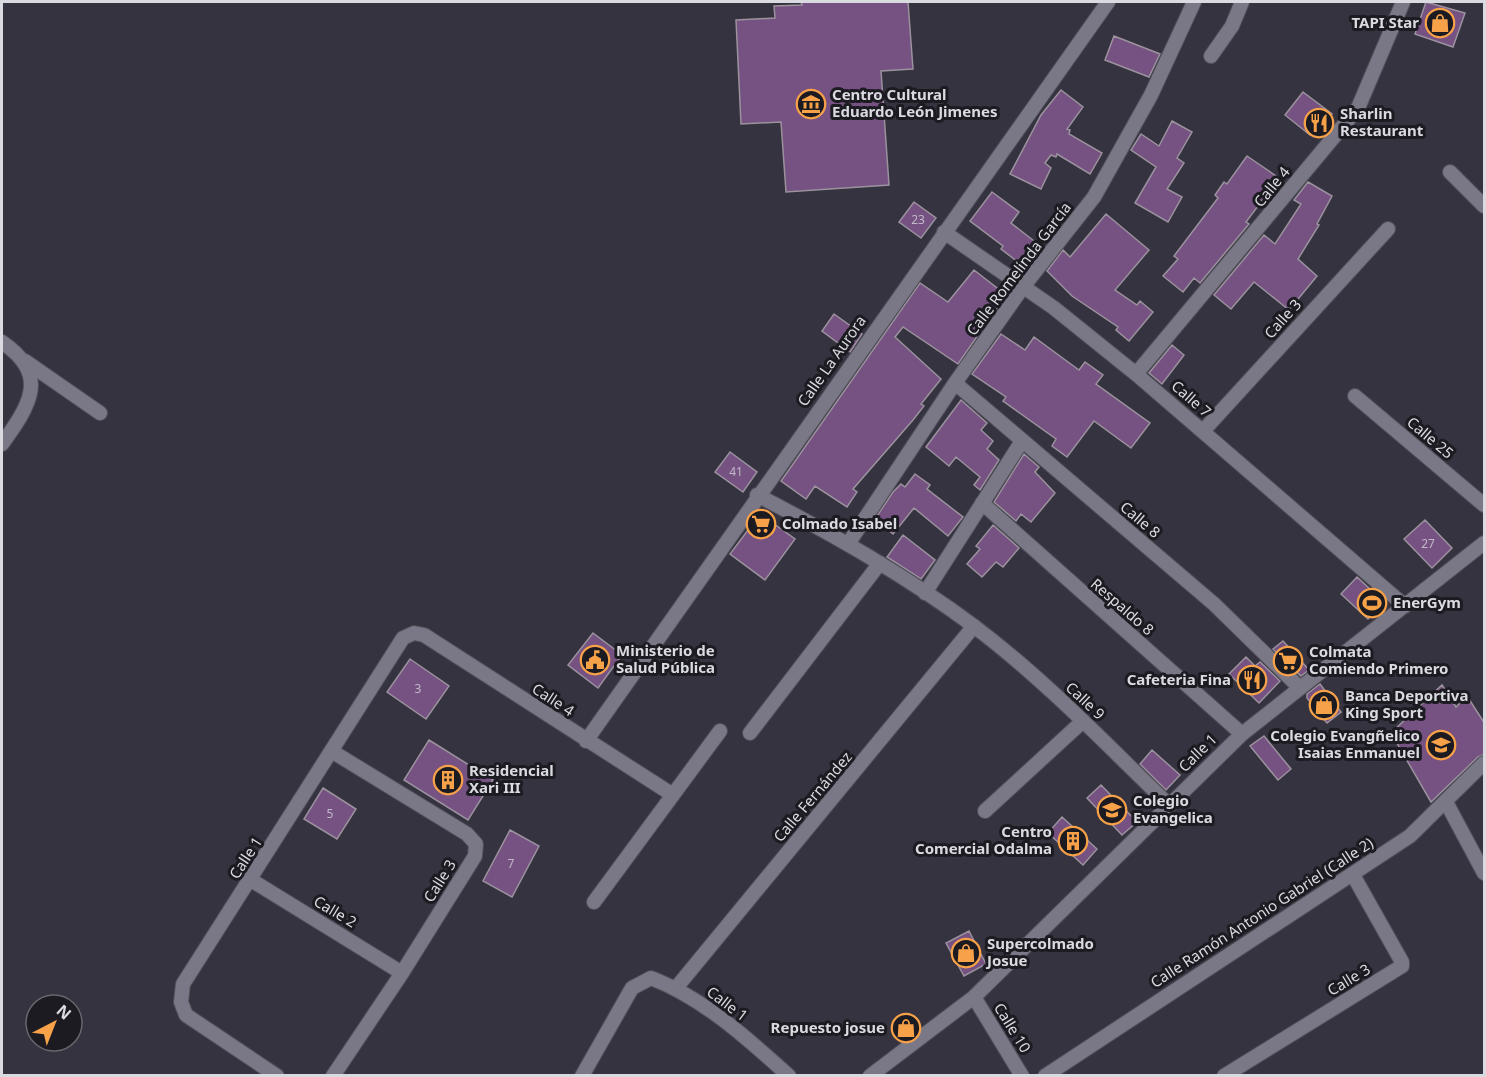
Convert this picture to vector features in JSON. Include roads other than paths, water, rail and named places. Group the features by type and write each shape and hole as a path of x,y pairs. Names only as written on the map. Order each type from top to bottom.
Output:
{"street":[{"name":"Calle La Aurora","path":"586,741 1108,2"},
{"name":"Calle Romelinda García","path":"848,544 955,383 1023,287 1104,180 1151,95 1194,2"},
{"path":"1211,56 1232,26 1242,2"},
{"name":"Calle 4","path":"1136,374 1358,108 1403,2"},
{"path":"1450,172 1485,206"},
{"name":"Calle 3","path":"1203,431 1388,229"},
{"name":"Calle 7","path":"944,232 1054,308 1136,374 1405,606"},
{"path":"2,342 23,360 100,413"},
{"path":"2,444 24,413 31,396 31,377 23,360"},
{"name":"Calle 8","path":"955,383 1214,604 1299,687"},
{"name":"Calle 25","path":"1355,396 1485,505"},
{"path":"758,495 848,544 925,593 1022,441"},
{"name":"Respaldo 8","path":"982,503 1242,734"},
{"name":"Calle 1","path":"870,1076 974,997 1242,734 1485,543"},
{"path":"750,733 880,563"},
{"name":"Calle 9","path":"925,593 974,626 1021,664 1169,805"},
{"name":"Calle Fernández","path":"676,987 974,626"},
{"name":"Calle 4","path":"414,633 424,635 673,795"},
{"name":"Calle 1","path":"276,1076 186,1015 181,1002 183,984 333,752 403,638 414,633"},
{"path":"985,811 1083,721"},
{"path":"594,902 720,732"},
{"name":"Calle 3","path":"333,752 467,834 476,844 475,856 402,973 333,1076"},
{"name":"Calle Ramón Antonio Gabriel (Calle 2)","path":"1045,1076 1410,836 1485,763"},
{"path":"1446,802 1485,873"},
{"name":"Calle 3","path":"1224,1076 1402,966 1402,962 1353,875"},
{"name":"Calle 2","path":"251,880 402,973"},
{"name":"Calle 1","path":"582,1076 632,988 651,978 676,987 710,1010 789,1076"},
{"name":"Calle 10","path":"974,997 1022,1076"}],"place":[{"name":"TAPI Star","path":"1440,23"},
{"name":"Centro Cultural Eduardo León Jimenes","path":"811,104"},
{"name":"Sharlin Restaurant","path":"1319,123"},
{"name":"Colmado Isabel","path":"761,524"},
{"name":"EnerGym","path":"1372,603"},
{"name":"Ministerio de Salud Pública","path":"595,660"},
{"name":"Colmata Comiendo Primero","path":"1288,661"},
{"name":"Cafeteria Fina","path":"1252,680"},
{"name":"Banca Deportiva King Sport","path":"1324,705"},
{"name":"Colegio Evangñelico Isaias Enmanuel","path":"1441,745"},
{"name":"Residencial Xari III","path":"448,780"},
{"name":"Colegio Evangelica","path":"1112,810"},
{"name":"Centro Comercial Odalma","path":"1073,841"},
{"name":"Supercolmado Josue","path":"966,953"},
{"name":"Repuesto josue","path":"906,1028"}]}
